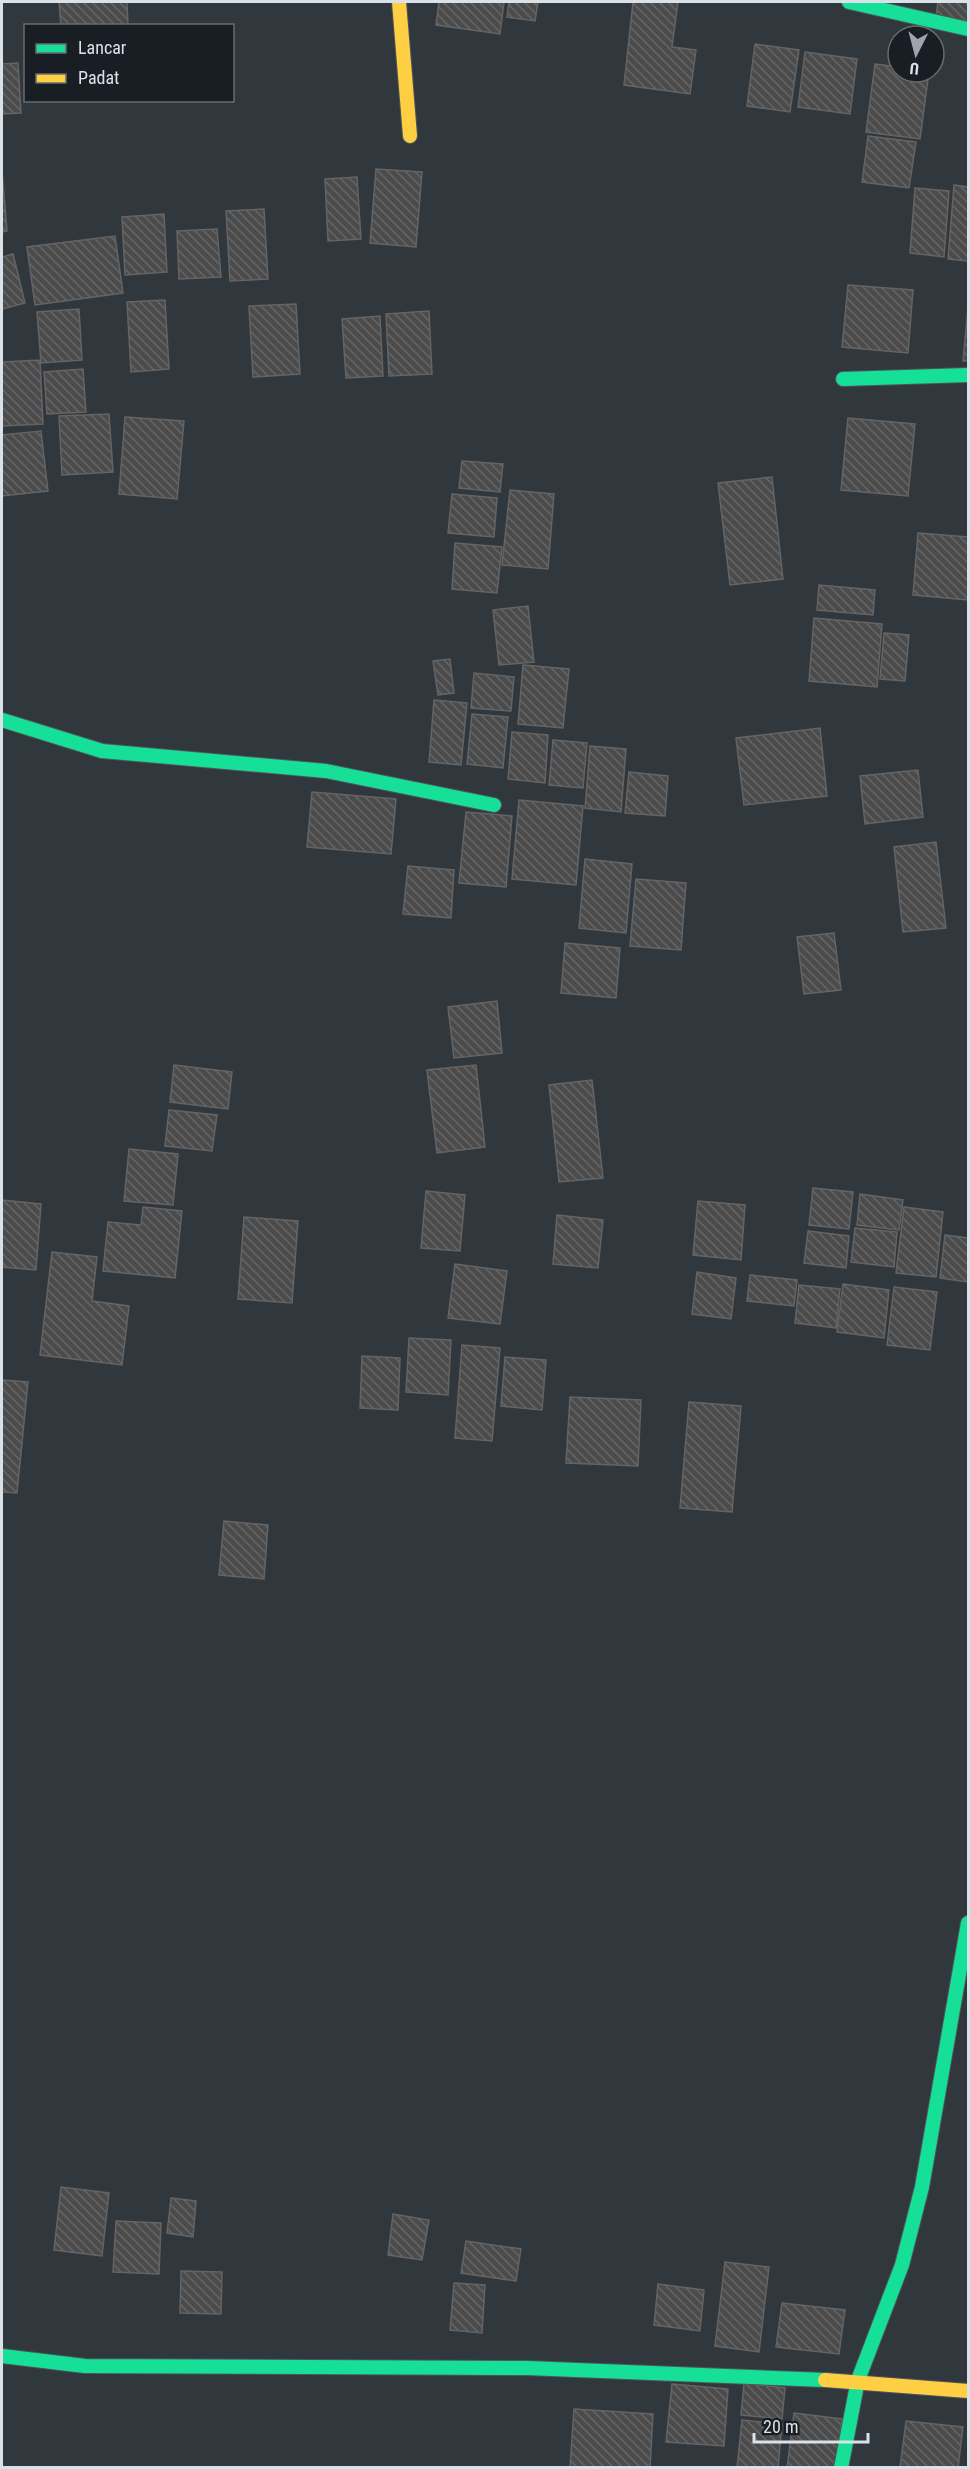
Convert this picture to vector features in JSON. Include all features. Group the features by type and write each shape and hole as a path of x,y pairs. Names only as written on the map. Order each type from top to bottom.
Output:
{"street":[{"path":"399,2 410,136"},
{"path":"849,2 969,29"},
{"path":"843,379 969,375"},
{"path":"2,720 37,730 68,743 102,751 303,768 397,784 494,805"},
{"path":"842,2468 858,2380 902,2265 918,2206 969,1923"},
{"path":"2,2356 85,2366 604,2369 784,2375 969,2391"}],"building":[{"path":"59,2 127,2 128,24 61,24"},
{"path":"439,2 504,2 500,34 436,25"},
{"path":"509,2 538,2 535,21 507,17"},
{"path":"633,2 678,2 672,47 696,50 690,94 624,85"},
{"path":"938,2 968,2 968,22 936,17"},
{"path":"755,44 799,50 790,112 747,106"},
{"path":"805,52 857,59 850,114 798,107"},
{"path":"18,63 21,113 2,114 2,64"},
{"path":"875,64 886,65 886,84 927,84 920,139 866,132"},
{"path":"868,136 916,142 909,188 862,182"},
{"path":"376,169 422,172 416,247 370,243"},
{"path":"2,171 7,231 2,232"},
{"path":"357,177 361,239 328,241 325,179"},
{"path":"954,185 968,187 968,261 948,259"},
{"path":"915,188 949,191 944,257 910,253"},
{"path":"264,209 268,279 230,281 226,211"},
{"path":"164,214 167,272 125,275 122,217"},
{"path":"217,229 221,277 179,279 177,231"},
{"path":"115,236 123,293 35,305 27,247"},
{"path":"13,254 25,303 2,309 2,257"},
{"path":"848,285 913,290 908,353 842,347"},
{"path":"165,300 169,369 131,372 127,302"},
{"path":"296,304 300,374 253,377 249,306"},
{"path":"968,308 968,361 963,361"},
{"path":"79,309 82,360 41,363 37,312"},
{"path":"429,311 432,374 389,376 386,314"},
{"path":"380,316 383,376 346,378 342,319"},
{"path":"40,360 43,424 2,426 2,362"},
{"path":"83,369 86,412 47,414 44,372"},
{"path":"109,414 113,472 62,475 59,416"},
{"path":"125,417 184,421 177,499 119,494"},
{"path":"848,418 915,424 908,496 841,490"},
{"path":"41,431 48,491 2,496 2,435"},
{"path":"462,461 503,464 500,492 459,488"},
{"path":"772,477 783,579 730,585 718,483"},
{"path":"510,490 554,494 548,569 502,565"},
{"path":"452,494 497,498 494,537 448,533"},
{"path":"918,533 968,537 968,600 913,595"},
{"path":"455,543 502,547 497,593 452,589"},
{"path":"819,585 875,590 873,615 817,610"},
{"path":"528,606 534,662 499,665 493,610"},
{"path":"814,618 882,624 877,687 809,681"},
{"path":"884,633 909,635 905,681 880,679"},
{"path":"450,659 454,693 438,695 433,661"},
{"path":"523,665 569,669 563,728 518,724"},
{"path":"474,673 514,677 511,711 471,708"},
{"path":"434,700 467,703 461,765 429,762"},
{"path":"472,714 508,717 503,768 467,764"},
{"path":"820,728 827,796 744,805 736,738"},
{"path":"512,732 548,735 545,783 508,779"},
{"path":"553,740 587,743 583,788 549,785"},
{"path":"590,746 626,749 621,812 585,808"},
{"path":"918,770 923,817 865,824 860,776"},
{"path":"629,772 668,776 665,816 625,813"},
{"path":"312,792 396,799 391,854 307,847"},
{"path":"519,800 583,806 576,885 512,879"},
{"path":"466,812 512,816 506,887 459,883"},
{"path":"936,842 946,928 903,932 894,847"},
{"path":"585,859 632,864 626,933 579,928"},
{"path":"408,866 454,870 451,918 403,914"},
{"path":"636,879 686,883 681,950 630,946"},
{"path":"834,933 841,990 804,994 797,937"},
{"path":"565,943 620,948 616,998 561,993"},
{"path":"497,1001 502,1053 454,1058 448,1007"},
{"path":"174,1065 232,1072 228,1109 170,1102"},
{"path":"476,1065 485,1147 437,1153 427,1070"},
{"path":"592,1080 603,1178 559,1182 549,1085"},
{"path":"169,1110 217,1115 212,1151 165,1146"},
{"path":"129,1149 178,1154 173,1205 124,1201"},
{"path":"813,1188 853,1192 849,1229 809,1225"},
{"path":"426,1191 465,1195 460,1251 421,1248"},
{"path":"860,1194 903,1200 899,1230 857,1225"},
{"path":"2,1200 41,1204 36,1270 2,1267"},
{"path":"698,1201 745,1205 741,1260 693,1255"},
{"path":"143,1207 182,1211 175,1278 103,1271 108,1222 141,1225"},
{"path":"904,1207 943,1212 936,1277 896,1273"},
{"path":"557,1215 603,1220 598,1268 553,1264"},
{"path":"244,1217 298,1221 292,1303 238,1299"},
{"path":"855,1228 897,1232 894,1267 851,1262"},
{"path":"808,1231 849,1236 846,1268 804,1263"},
{"path":"945,1235 968,1238 968,1282 940,1278"},
{"path":"52,1252 97,1257 92,1301 129,1306 122,1365 40,1355"},
{"path":"455,1264 507,1271 500,1324 448,1318"},
{"path":"697,1272 736,1278 731,1319 692,1314"},
{"path":"750,1275 797,1280 794,1306 747,1301"},
{"path":"843,1284 889,1290 884,1338 837,1332"},
{"path":"799,1285 840,1289 836,1328 795,1323"},
{"path":"894,1287 937,1292 930,1350 887,1345"},
{"path":"409,1338 451,1340 448,1395 406,1392"},
{"path":"462,1345 500,1348 492,1441 455,1438"},
{"path":"362,1356 400,1358 398,1410 360,1408"},
{"path":"505,1357 546,1360 542,1410 501,1406"},
{"path":"2,1380 28,1382 17,1493 2,1492"},
{"path":"570,1397 641,1400 638,1466 566,1463"},
{"path":"689,1402 741,1406 732,1512 680,1508"},
{"path":"224,1521 268,1525 264,1579 219,1575"},
{"path":"61,2187 109,2193 102,2256 54,2250"},
{"path":"171,2198 196,2201 193,2237 167,2233"},
{"path":"393,2214 429,2220 422,2260 388,2255"},
{"path":"116,2221 161,2223 159,2274 113,2272"},
{"path":"466,2241 521,2249 516,2281 461,2273"},
{"path":"725,2262 769,2267 759,2352 715,2346"},
{"path":"181,2271 222,2272 221,2314 180,2313"},
{"path":"454,2283 485,2285 482,2333 450,2330"},
{"path":"658,2284 704,2290 700,2331 654,2325"},
{"path":"782,2303 845,2310 839,2354 776,2347"},
{"path":"744,2383 785,2388 782,2419 741,2415"},
{"path":"672,2384 728,2389 724,2446 666,2442"},
{"path":"574,2409 653,2414 650,2468 570,2468"},
{"path":"794,2413 842,2419 837,2468 787,2468"},
{"path":"742,2420 782,2424 778,2468 737,2468"},
{"path":"906,2421 963,2427 958,2468 900,2468"}],"traffic: fast":[{"path":"849,2 968,29"},
{"path":"843,379 968,375"},
{"path":"2,720 102,751 326,771 494,805"},
{"path":"841,2468 858,2380 902,2265 922,2187 968,1923"},
{"path":"2,2356 85,2366 527,2368 825,2380"}],"traffic: slow":[{"path":"399,2 410,136"},
{"path":"825,2380 968,2391"}]}
